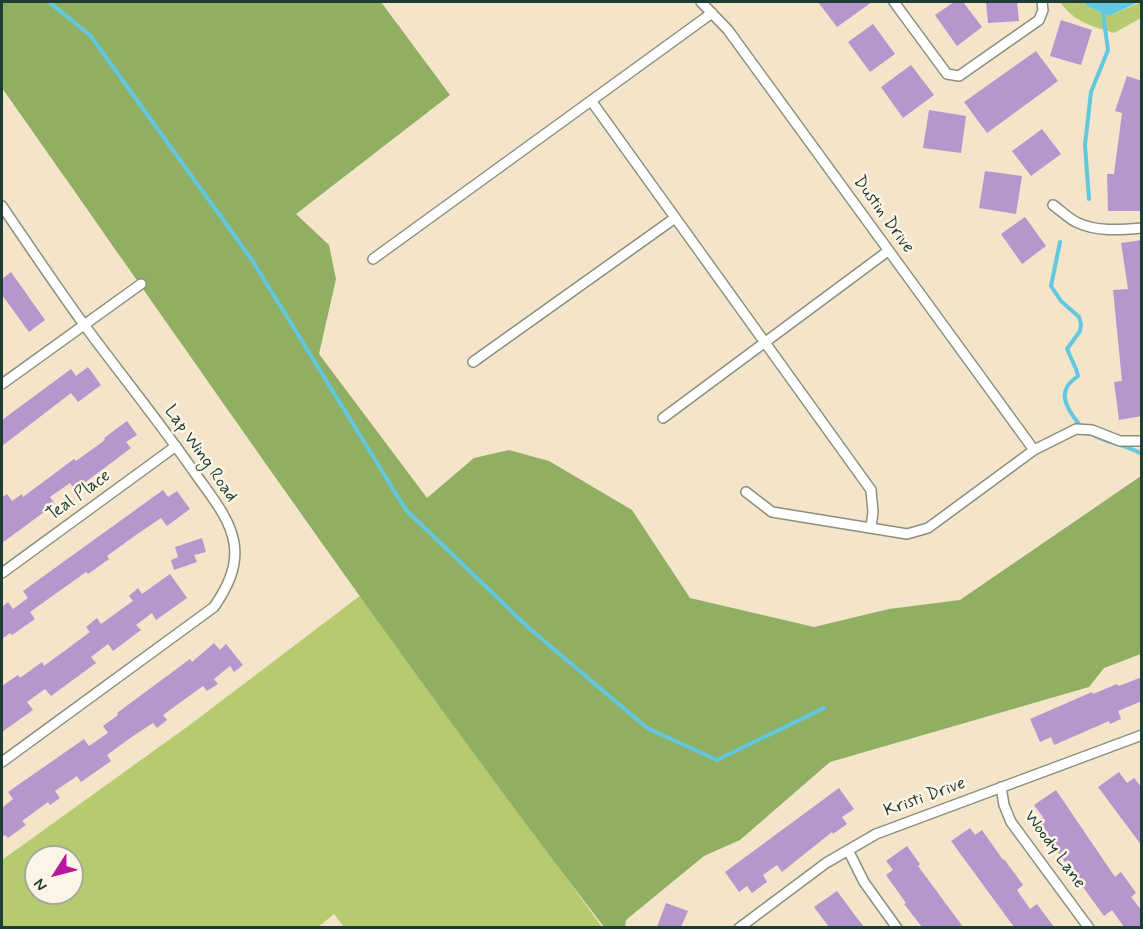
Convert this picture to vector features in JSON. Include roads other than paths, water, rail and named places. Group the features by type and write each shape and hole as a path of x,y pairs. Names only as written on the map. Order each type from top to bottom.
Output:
{"street":[{"name":"Dustin Drive","path":"701,2 728,30 1034,450"},
{"path":"894,2 947,74 959,76 1040,20 1043,10 1042,2"},
{"path":"373,259 712,13"},
{"path":"592,102 871,490 873,512 871,527"},
{"path":"1053,205 1076,222 1099,229 1142,228"},
{"name":"Lap Wing Road","path":"2,206 84,325 176,446 213,499 227,522 234,544 233,567 226,590 214,607 2,762"},
{"path":"473,362 675,218"},
{"path":"663,418 888,250"},
{"path":"2,384 141,284"},
{"path":"746,492 772,512 908,534 928,528 1034,450 1076,429 1092,430 1120,441 1142,441"},
{"name":"Teal Place","path":"2,573 176,446"},
{"name":"Kristi Drive","path":"739,927 826,863 876,834 1142,735"},
{"name":"Woody Lane","path":"1001,788 1004,805 1011,822 1089,927"},
{"path":"848,850 864,882 897,927"}],"water":[{"path":"1083,2 1139,2 1109,16"}],"waterway":[{"path":"49,2 90,35 252,260 406,510 530,629 647,728 717,760 824,708"},
{"path":"1089,199 1085,145 1091,92 1108,50 1103,13"},
{"path":"1060,242 1051,286 1061,301 1079,317 1081,324 1080,331 1067,349 1078,376 1068,386 1065,397 1068,409 1082,428"},
{"path":"1088,432 1142,454"}]}
